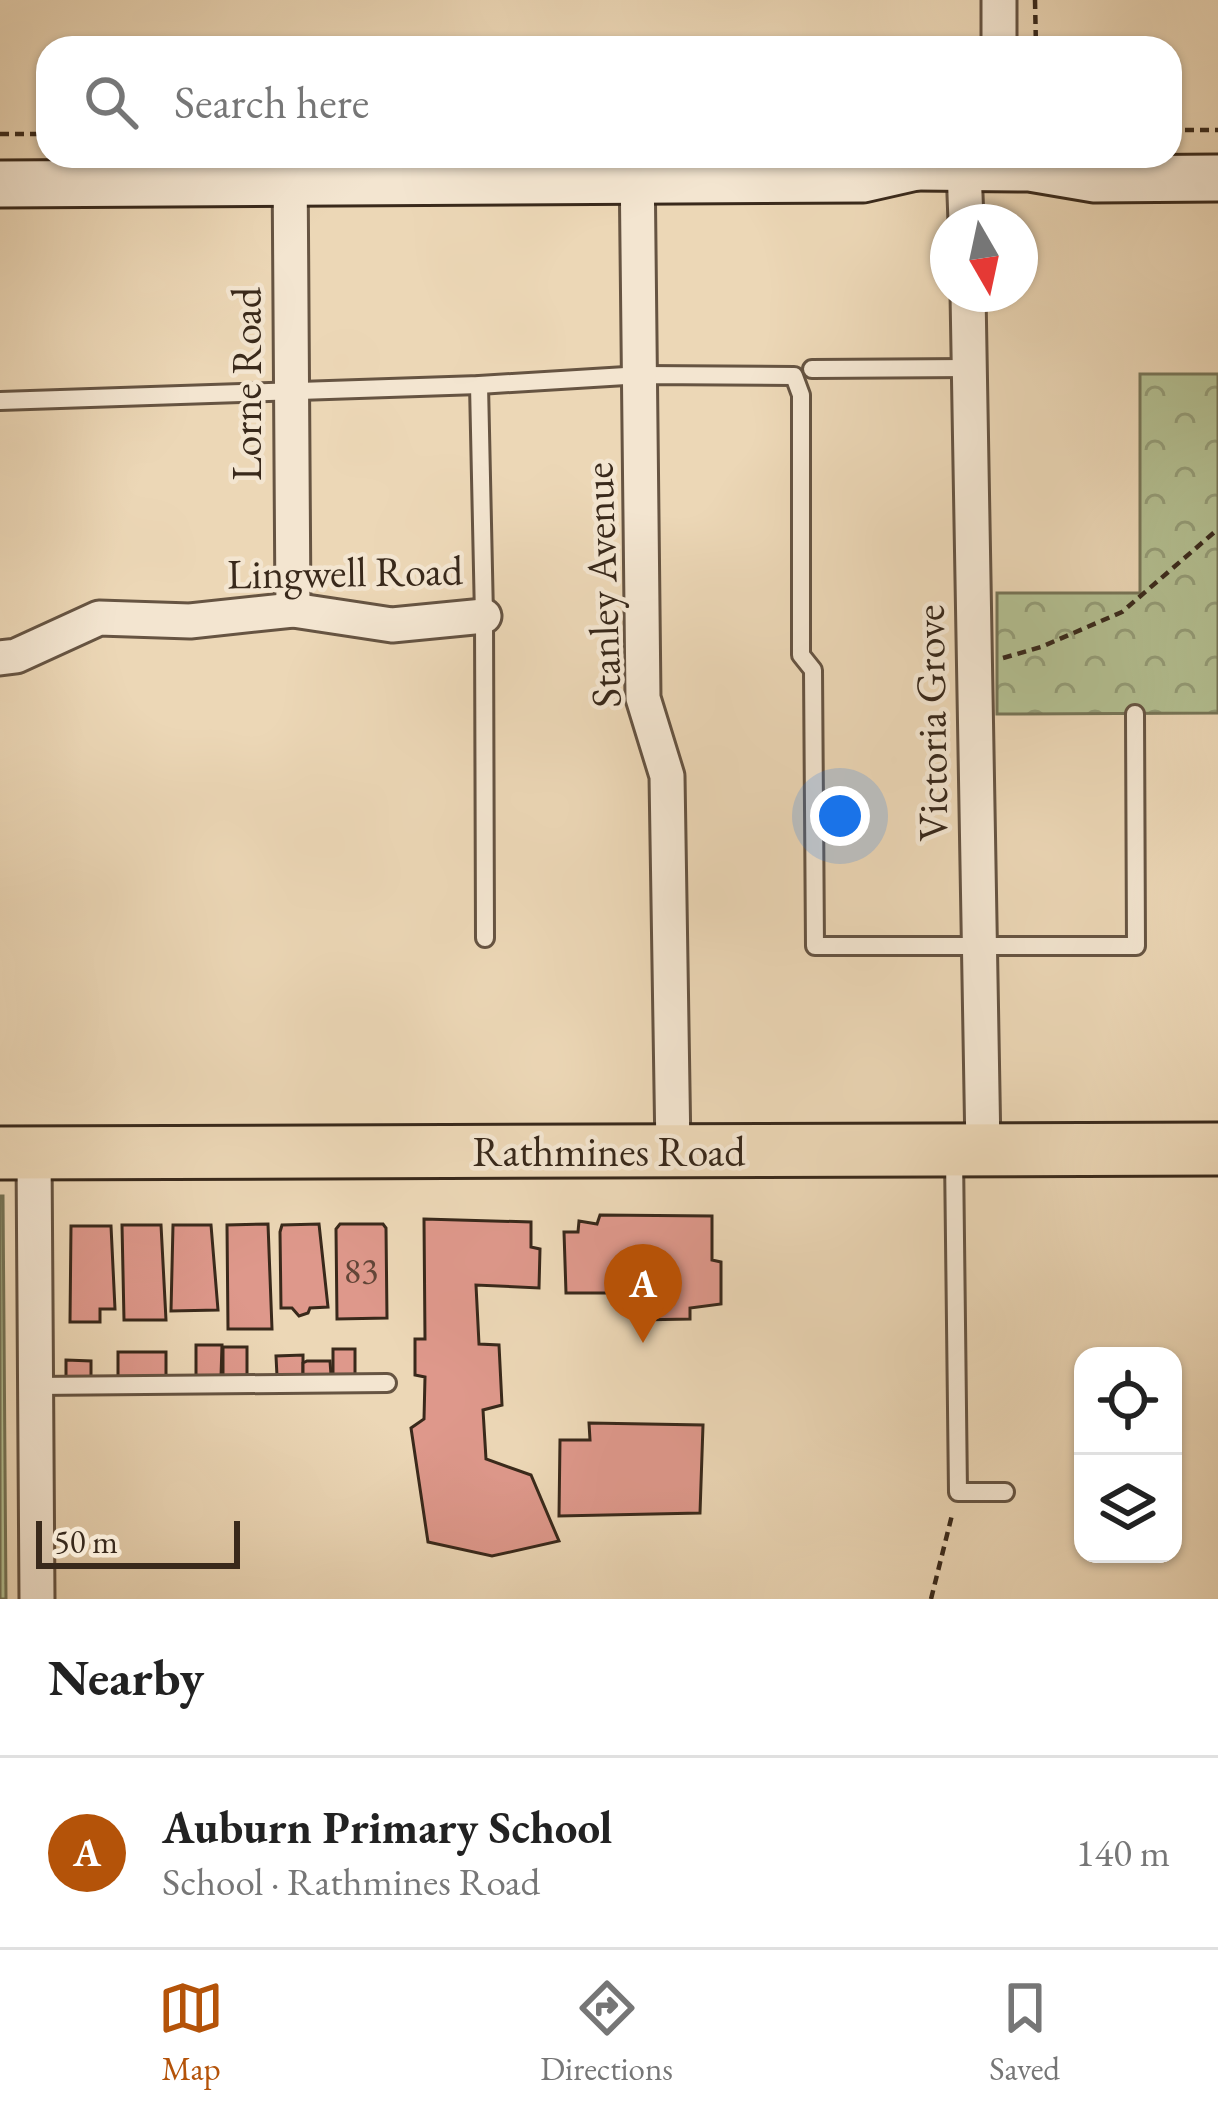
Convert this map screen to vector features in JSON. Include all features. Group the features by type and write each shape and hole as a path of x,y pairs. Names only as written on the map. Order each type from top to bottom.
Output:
{"main road":[{"name":"Rathmines Road","path":"17,1153 1218,1149"}],"street":[{"path":"999,0 1000,36"},
{"path":"1182,155 1218,155"},
{"path":"0,158 36,159"},
{"path":"242,168 637,169 863,179 912,168"},
{"path":"977,204 996,168"},
{"path":"1020,168 1095,178 1218,178"},
{"name":"Stanley Avenue","path":"637,169 643,698 667,776 673,1151"},
{"path":"0,184 290,170"},
{"name":"Lorne Road","path":"290,170 293,610"},
{"name":"Victoria Grove","path":"968,312 980,946 969,1150"},
{"name":"Lingwell Road","path":"0,658 16,656 100,618 190,621 293,610 392,625 484,616"},
{"path":"17,1153 35,1387 37,1599"}],"lane":[{"path":"812,369 969,368"},
{"path":"0,400 479,385 642,375 794,376 801,395 801,655 813,670 815,946 1136,946 1135,714"},
{"path":"479,385 485,938"},
{"path":"969,1150 958,1492 1005,1492"},
{"path":"35,1387 387,1383"}],"path":[{"path":"1035,0 1036,36"},
{"path":"1182,130 1218,130"},
{"path":"0,134 36,134"},
{"path":"975,667 1041,647 1122,612 1218,529"},
{"path":"931,1599 958,1492"}],"green space":[{"path":"1140,374 1218,374 1218,713 997,714 997,593 1140,593"},
{"path":"3,1196 6,1599 0,1599"}],"building":[{"path":"600,1215 712,1216 712,1260 721,1262 721,1304 690,1308 690,1319 637,1320 633,1293 566,1293 564,1232 578,1232 579,1221 597,1224"},
{"path":"424,1219 531,1222 531,1247 540,1249 539,1288 476,1285 479,1344 499,1345 502,1405 483,1410 486,1459 531,1475 559,1541 492,1556 428,1542 411,1428 424,1419 425,1377 415,1375 415,1339 425,1339"},
{"path":"268,1224 272,1329 228,1329 227,1225"},
{"path":"319,1224 328,1307 310,1308 299,1316 292,1308 281,1308 280,1232 282,1225"},
{"path":"340,1224 383,1224 386,1228 387,1318 337,1319 336,1229"},
{"path":"122,1225 161,1225 166,1320 124,1320"},
{"path":"173,1225 211,1225 218,1310 171,1311"},
{"path":"71,1226 111,1226 115,1309 100,1309 100,1322 70,1322"},
{"path":"196,1345 222,1345 221,1376 196,1376"},
{"path":"223,1347 247,1347 247,1376 223,1376"},
{"path":"333,1349 355,1349 355,1375 333,1375"},
{"path":"118,1352 166,1352 166,1377 118,1378"},
{"path":"303,1355 303,1375 277,1376 276,1356"},
{"path":"66,1360 91,1361 91,1378 66,1378"},
{"path":"307,1361 330,1361 331,1375 303,1375"},
{"path":"589,1423 703,1425 700,1513 559,1516 560,1440 590,1440"}],"place":[{"name":"Auburn Primary School","path":"643,1343"}]}
